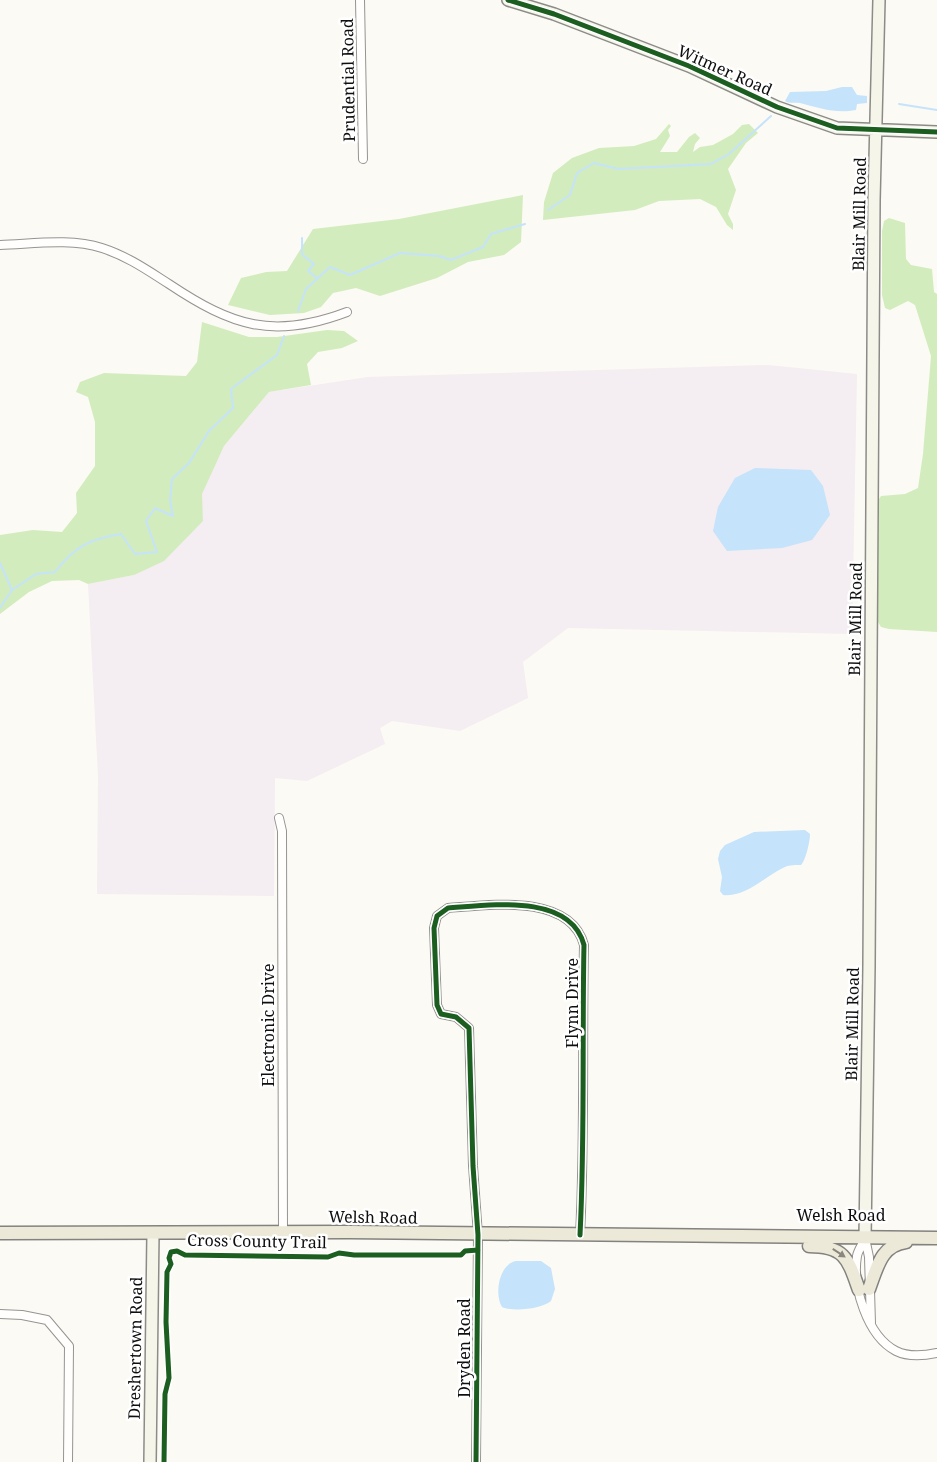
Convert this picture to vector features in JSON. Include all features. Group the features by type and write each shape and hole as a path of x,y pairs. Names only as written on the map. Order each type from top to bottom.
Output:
{"main road":[{"name":"Witmer Road","path":"508,0 554,14 689,66 786,110 837,128 937,132"},
{"name":"Blair Mill Road","path":"865,1235 869,966 874,200 879,0"},
{"name":"Welsh Road","path":"746,1237 763,1231 936,1236"},
{"name":"Welsh Road","path":"0,1233 350,1232 746,1237 865,1235"},
{"name":"Dreshertown Road","path":"150,1462 153,1234"},
{"path":"864,1289 887,1249 899,1243 936,1236"},
{"path":"775,1237 802,1245 822,1246 839,1252 850,1263 864,1289"}],"street":[{"name":"Prudential Road","path":"360,0 363,159"},
{"path":"0,245 75,242 103,248 135,262 203,307 245,323 280,328 308,324 347,312"},
{"name":"Electronic Drive","path":"279,818 282,831 283,1233"},
{"name":"Flynn Drive","path":"478,1234 469,1028 456,1017 441,1014 437,1006 434,928 437,916 448,908 530,906 547,909 566,918 578,932 584,945 583,1173 580,1236"},
{"name":"Dryden Road","path":"476,1462 478,1234"},
{"path":"865,1235 858,1254 872,1327 884,1343 897,1352 922,1356 937,1353"},
{"path":"864,1289 869,1256 865,1235"},
{"path":"0,1314 22,1315 47,1320 69,1346 68,1462"}],"shaded area":[{"path":"768,365 857,374 852,634 568,628 523,662 528,698 460,731 392,721 380,728 385,744 307,781 275,778 274,896 97,894 98,776 88,584 134,575 203,521 201,494 224,446 269,392 368,377"}],"green space":[{"path":"669,124 671,126 668,130 670,136 660,152 677,152 689,137 695,133 700,138 695,144 693,152 700,147 713,145 733,134 742,125 749,124 758,133 746,143 728,169 736,190 728,214 733,224 733,230 727,225 716,207 700,199 659,201 635,210 543,220 544,202 553,173 572,158 599,148 634,146 656,139"},
{"path":"523,195 521,242 504,255 468,262 437,278 380,296 356,288 333,293 321,307 304,313 270,315 228,305 241,278 266,272 287,271 313,229 399,219"},
{"path":"889,218 905,223 906,259 911,265 932,269 934,292 937,294 937,632 889,629 881,627 875,617 877,502 881,496 905,494 918,488 923,454 931,356 915,305 908,301 890,310 885,308 882,295 882,231 884,221"},
{"path":"202,322 249,337 277,337 327,330 344,331 358,341 342,348 318,352 307,364 311,385 269,392 224,446 202,494 203,521 164,561 134,575 88,584 79,580 52,581 29,592 0,614 0,535 33,530 62,532 77,513 76,493 95,466 95,422 88,397 76,392 80,382 104,373 186,376 197,362"}],"water":[{"path":"842,87 852,87 857,95 867,96 867,103 857,104 856,110 841,111 785,101 790,92 826,91"},
{"path":"755,468 811,470 823,486 830,515 812,540 782,548 727,551 713,531 718,507 735,478"},
{"path":"805,830 810,834 810,837 806,855 801,865 785,867 748,890 731,895 723,895 720,891 722,877 718,859 720,851 725,845 754,832"},
{"path":"516,1261 541,1261 551,1268 555,1289 551,1301 541,1306 527,1309 507,1309 502,1307 498,1288 502,1273 510,1263"}],"waterway":[{"path":"899,104 937,110"},
{"path":"548,210 570,195 577,173 594,163 618,169 711,164 729,154 771,116"},
{"path":"298,311 306,289 330,267 350,275 400,253 439,256 451,260 483,247 491,234 525,224"},
{"path":"302,238 302,254 314,264 308,271 317,278"},
{"path":"0,563 12,590 36,574 55,572 76,550 100,538 121,534 135,554 157,552 146,521 155,508 173,516 170,501 172,479 189,463 209,431 233,408 231,389 277,355 284,336"},
{"path":"0,608 12,590"}],"cycle path":[{"path":"508,0 554,14 689,66 777,107 837,128 937,132"},
{"path":"476,1462 478,1235 473,1166 469,1028 456,1017 441,1014 437,1005 434,928 437,916 448,908 506,905 546,910 563,917 576,928 584,945 580,1235"},
{"name":"Cross County Trail","path":"164,1462 165,1394 169,1378 166,1322 167,1272 171,1264 169,1258 171,1252 177,1251 185,1255 328,1257 339,1253 354,1255 461,1255 465,1251 478,1250"}]}
